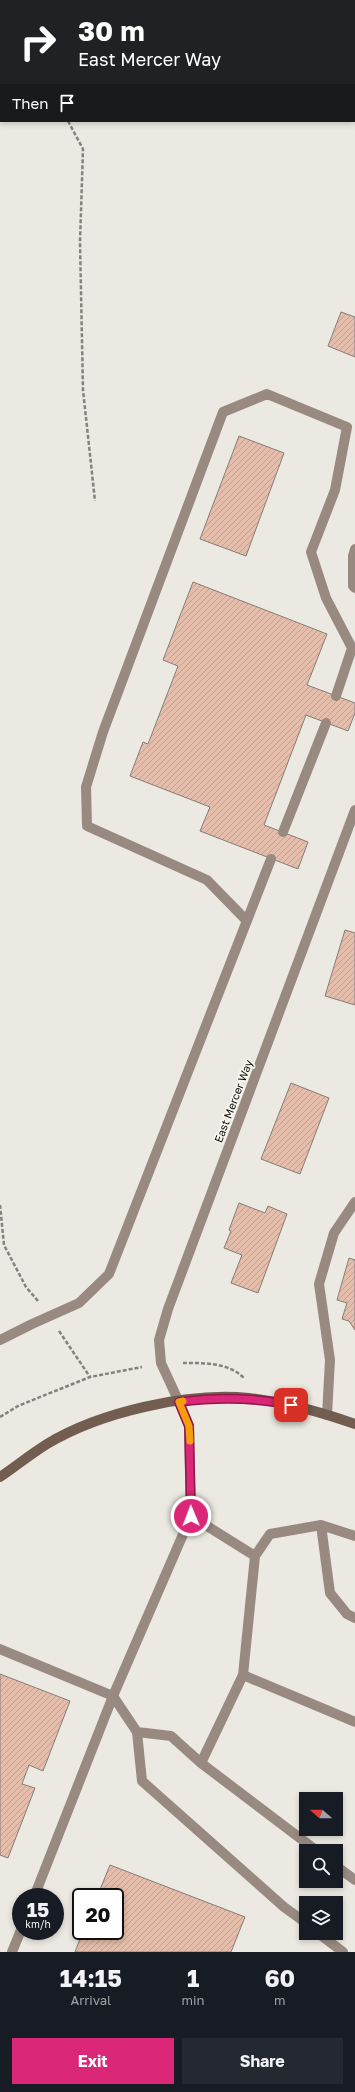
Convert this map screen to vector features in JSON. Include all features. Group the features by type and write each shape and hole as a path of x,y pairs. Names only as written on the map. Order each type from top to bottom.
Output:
{"street":[{"path":"247,921 207,880 87,826 86,787 103,732 223,412 267,394 347,427 335,490 311,552 326,598 352,648 336,696"},
{"path":"355,550 353,556 353,586 355,588"},
{"path":"283,832 326,723"},
{"name":"East Mercer Way","path":"191,1516 189,1426 161,1363 159,1340 168,1309 355,810"},
{"path":"0,1340 79,1303 109,1274 271,858"},
{"path":"327,1415 330,1360 319,1284 334,1233 355,1202"},
{"path":"0,1477 48,1444 83,1427 117,1414 144,1407 209,1398 249,1398 305,1408 355,1424"},
{"path":"38,1888 113,1696 191,1516 255,1556"},
{"path":"322,1525 330,1593 347,1614 355,1618"},
{"path":"201,1763 243,1675 255,1556 270,1534 322,1525 355,1536"},
{"path":"0,1649 113,1696 137,1732 142,1781 284,1907 299,1918"},
{"path":"243,1675 355,1722"},
{"path":"137,1732 171,1736 201,1763 308,1844"},
{"path":"343,1871 355,1880"},
{"path":"12,1952 17,1940"},
{"path":"327,1940 343,1952"}],"path":[{"path":"69,122 83,149 80,242 83,390 95,501"},
{"path":"0,1205 4,1245 26,1287 49,1316 90,1377"},
{"path":"0,1417 18,1406 90,1377 161,1363 205,1363 229,1367 240,1373 247,1380"}],"building":[{"path":"341,312 355,317 355,357 328,346"},
{"path":"239,436 284,453 246,556 200,539"},
{"path":"193,582 327,634 307,685 355,703 355,713 348,731 306,715 264,825 308,842 298,869 200,831 210,807 130,776 143,742 148,744 178,666 163,660"},
{"path":"345,930 355,933 355,1005 325,996"},
{"path":"291,1083 329,1098 300,1174 261,1159"},
{"path":"239,1203 265,1213 268,1206 287,1214 258,1293 231,1283 242,1255 224,1248 231,1231 229,1230"},
{"path":"349,1258 355,1260 355,1330 349,1321 342,1319 347,1303 337,1300"},
{"path":"0,1674 70,1701 43,1771 29,1765 22,1784 35,1788 8,1858 0,1855"},
{"path":"110,1865 245,1917 231,1952 75,1952 80,1940 124,1940 124,1888 101,1888"}],"slow traffic":[{"path":"183,1401 179,1402 189,1426 190,1441"}],"route":[{"path":"191,1516 189,1426 179,1402 209,1398 249,1398 291,1405"}]}
